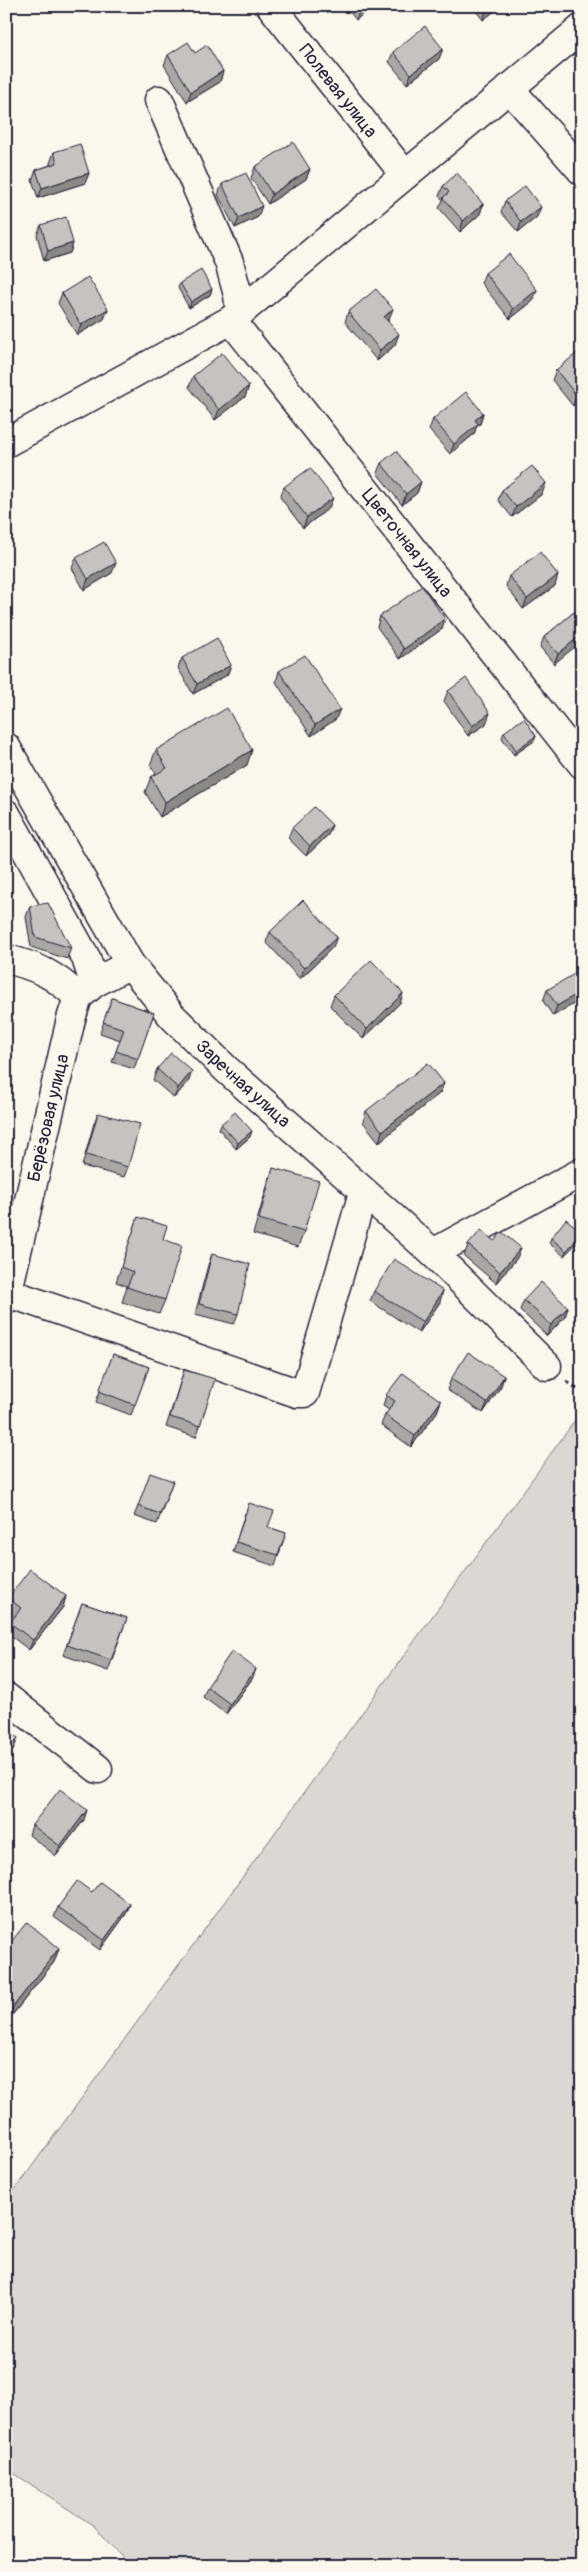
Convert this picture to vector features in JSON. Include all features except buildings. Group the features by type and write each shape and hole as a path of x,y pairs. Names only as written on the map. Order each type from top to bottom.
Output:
{"street":[{"name":"Полевая улица","path":"271,6 405,175"},
{"path":"6,443 235,317 582,28"},
{"path":"509,88 582,171"},
{"path":"159,100 229,262 238,295 235,317"},
{"name":"Цветочная улица","path":"235,317 582,764"},
{"name":"Заречная улица","path":"6,746 130,964 172,1016 432,1253 547,1366"},
{"path":"6,814 86,958 86,990"},
{"path":"6,959 28,964 86,990"},
{"path":"86,990 130,964"},
{"name":"Берёзовая улица","path":"7,1294 71,1019 86,990"},
{"path":"432,1253 582,1172"},
{"path":"7,1294 297,1393 305,1393 364,1193"},
{"path":"6,1698 98,1768"}],"shaded area":[{"path":"582,1389 582,2566 131,2566 94,2526 6,2468 6,2202 576,1419"}]}
